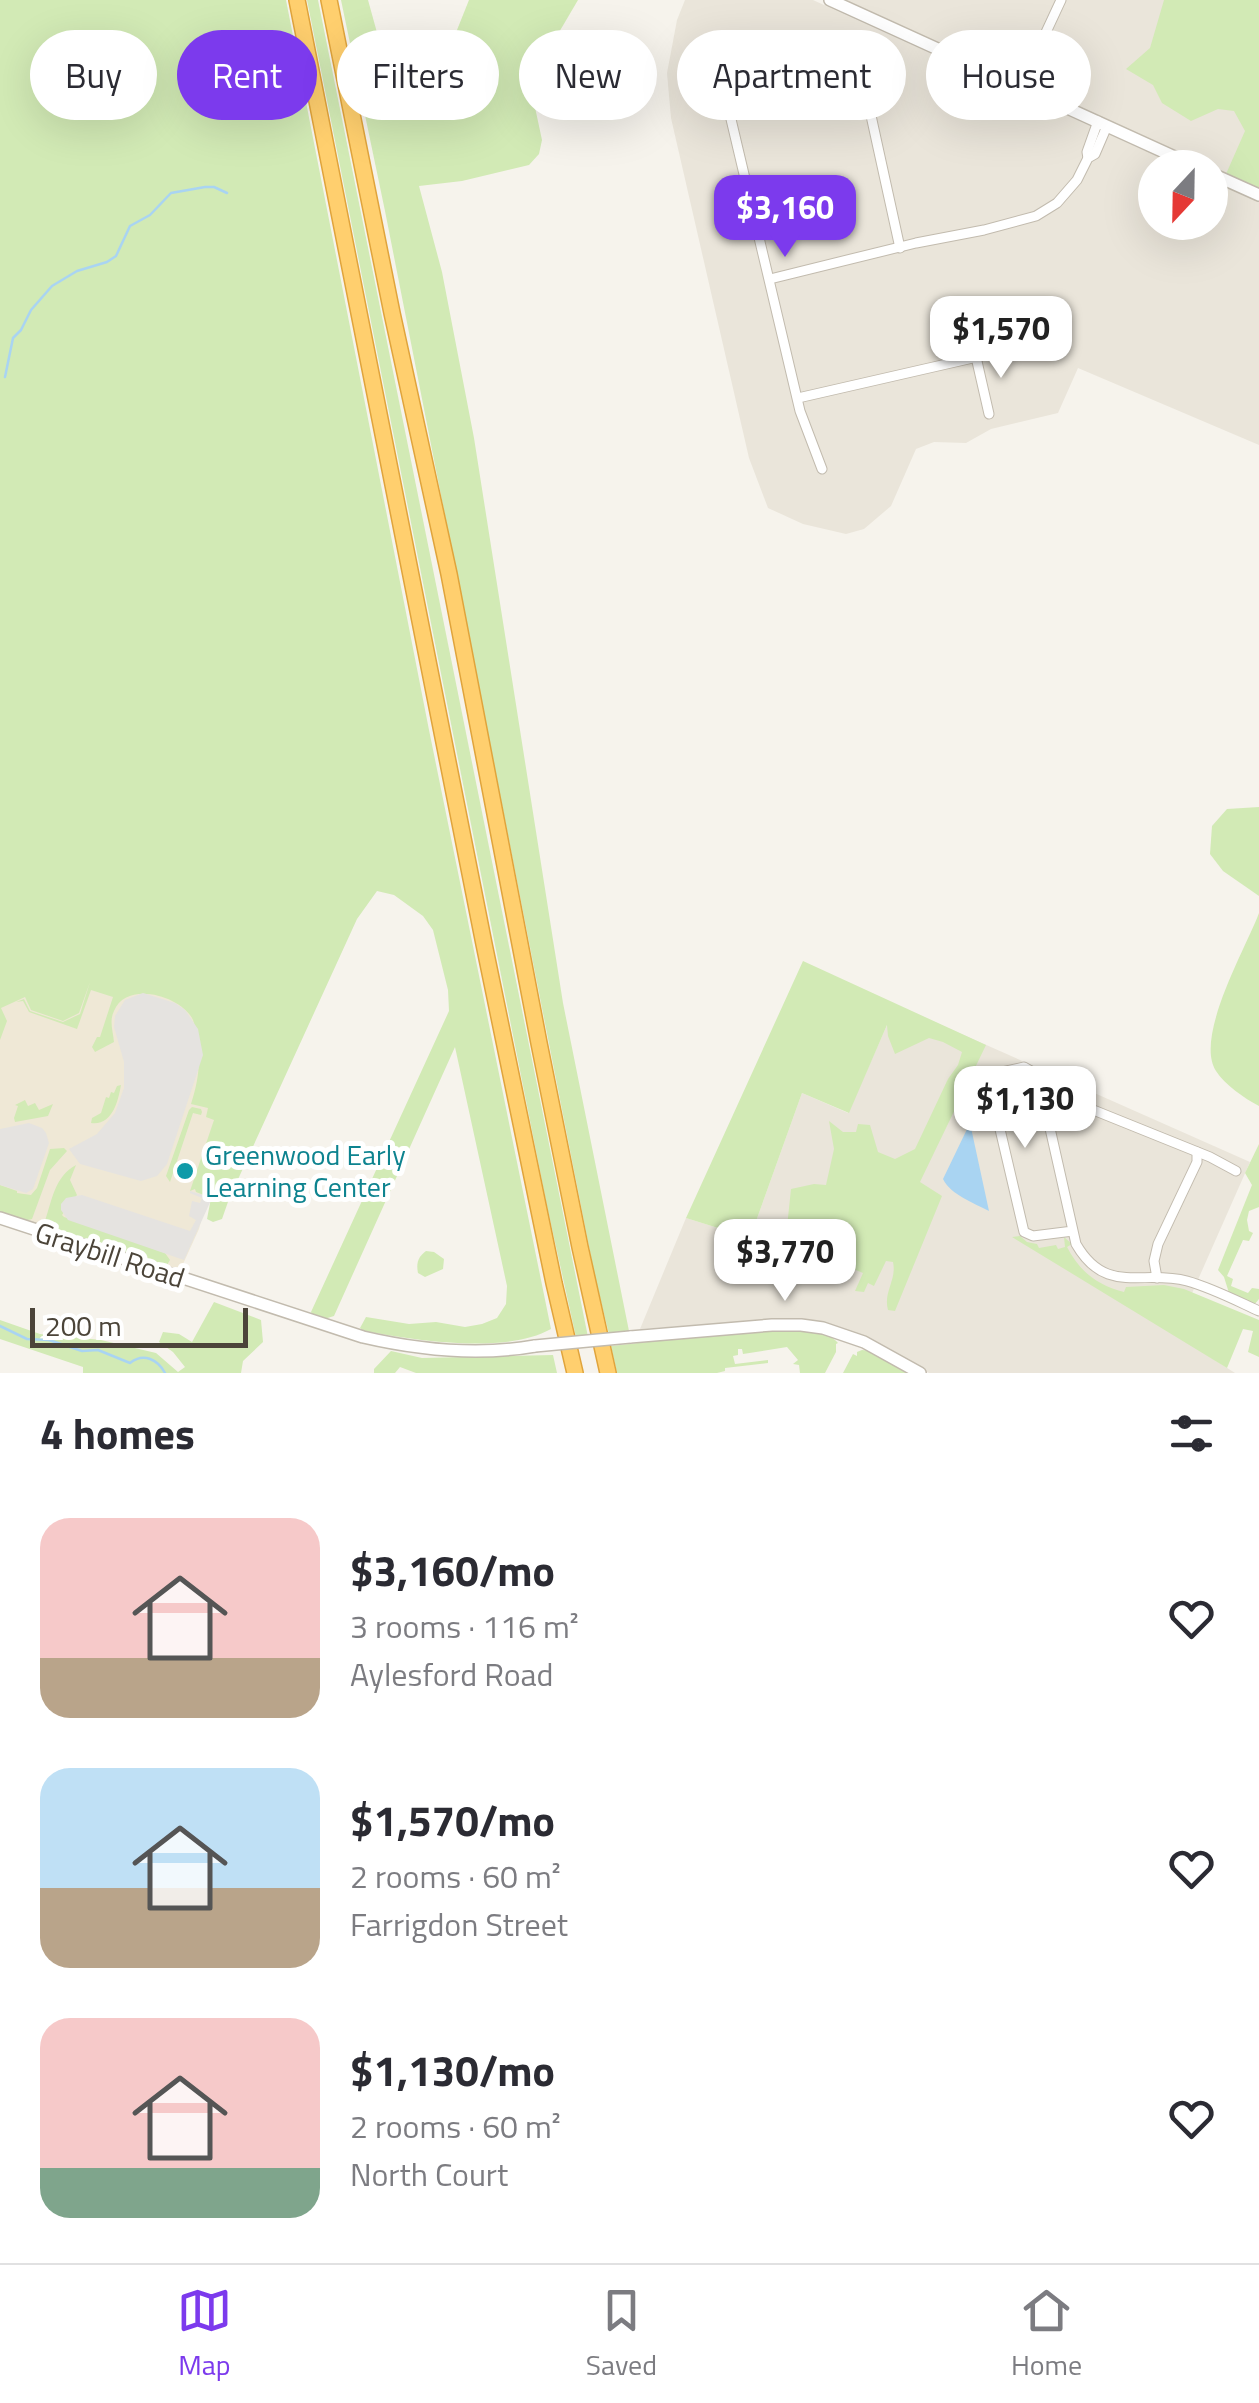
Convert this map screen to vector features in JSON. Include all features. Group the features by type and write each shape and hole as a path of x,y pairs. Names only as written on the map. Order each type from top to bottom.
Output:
{"highway":[{"path":"297,0 484,944 575,1373"},
{"path":"329,0 392,314 450,574 538,1043 608,1373"}],"street":[{"path":"830,0 926,43"},
{"path":"1047,30 1061,0"},
{"path":"1091,119 1159,150"},
{"path":"731,120 800,411 822,468"},
{"path":"872,120 900,248"},
{"path":"770,279 1036,216 1057,203 1077,180 1088,158 1095,154 1102,124"},
{"path":"1228,180 1259,195"},
{"path":"798,398 1012,349"},
{"path":"976,357 989,414"},
{"path":"1073,1231 1032,1236 1024,1232 992,1096 991,1081 997,1072 1024,1066 1038,1075 1073,1231 1092,1266 1118,1278 1184,1280 1259,1311"},
{"path":"1046,1105 1076,1103 1236,1170"},
{"path":"1157,1278 1154,1261 1158,1244 1197,1162 1197,1152"},
{"name":"Graybill Road","path":"0,1218 394,1344 478,1351 772,1324 801,1325 824,1328 864,1342 920,1373"}],"shaded area":[{"path":"685,0 813,0 879,30 677,30 677,120 906,120 906,42 926,51 926,120 1077,120 1143,150 1138,150 1138,240 1228,240 1228,150 1146,150 1148,145 1091,119 1091,30 926,30 926,44 906,35 906,30 896,30 830,0 1259,0 1259,445 1078,368 1058,413 991,429 966,443 934,442 916,449 891,506 864,529 846,534 803,524 768,508 749,458 671,118 667,73 677,20"},
{"path":"0,914 277,923 199,1229 183,1264 187,1276 94,1241 0,1213"},
{"path":"143,993 185,1010 198,1029 203,1055 167,1164 157,1176 141,1181 80,1164 69,1149 97,1134 115,1113 124,1088 124,1062 114,1027 115,1016 125,1000"},
{"path":"896,1005 1250,1162 1174,1334 1235,1373 929,1373 846,1329 799,1321 640,1329 686,1218 750,1238 802,1093 848,1113"},
{"path":"29,1123 42,1128 49,1143 33,1189 26,1193 0,1185 0,1129"},
{"path":"190,1191 212,1198 184,1260 68,1220 61,1210 66,1198 82,1195 190,1231 196,1220 189,1216 192,1201 200,1203 202,1198"}],"green space":[{"path":"0,0 286,0 292,30 177,30 177,120 310,120 551,1329 509,1342 459,1343 360,1328 366,1317 465,1327 497,1318 506,1304 507,1286 455,1047 334,1316 321,1320 311,1312 449,1011 448,990 433,930 423,916 394,895 377,891 357,919 222,1219 207,1219 211,1198 195,1189 190,1191 214,1120 206,1117 208,1108 191,1104 198,1045 193,1020 178,1004 142,994 121,1001 113,1015 114,1042 95,1052 92,1047 100,1037 113,997 91,990 77,1029 29,1012 23,1001 16,1002 24,999 30,1011 63,1022 80,1014 90,982 79,1013 63,1021 31,1010 25,997 1,1008 7,1021 0,1040"},
{"path":"307,0 318,0 337,94 337,120 342,120 588,1337 576,1337 547,1206 317,50 317,30 313,30"},
{"path":"341,0 368,0 376,30 347,30"},
{"path":"469,0 578,0 560,30 519,30 519,120 538,120 542,140 539,154 529,165 462,181 419,186 442,272 474,438 563,1003 629,1331 609,1334 595,1277 366,120 499,120 499,30 457,30"},
{"path":"1164,0 1259,0 1259,190 1228,175 1245,131 1234,111 1218,109 1191,121 1162,103 1153,85 1126,69 1150,48"},
{"path":"1259,807 1259,896 1223,871 1210,854 1212,826 1227,809"},
{"path":"1259,913 1259,1106 1224,1081 1211,1056 1224,992"},
{"path":"803,961 986,1045 920,1182 942,1196 895,1311 888,1310 887,1304 893,1262 886,1261 874,1286 868,1283 864,1292 855,1291 863,1273 822,1264 785,1246 791,1189 826,1185 834,1149 829,1121 843,1132 856,1132 858,1124 870,1125 878,1152 895,1159 915,1149 962,1052 943,1042 929,1038 895,1054 887,1025 849,1113 802,1093 750,1238 686,1218"},
{"path":"121,1085 109,1117 91,1123 101,1113 106,1097"},
{"path":"25,1100 28,1106 35,1103 39,1110 53,1104 48,1116 15,1122 15,1105"},
{"path":"192,1107 202,1112 193,1113 170,1182 166,1176"},
{"path":"1259,1144 1259,1207 1249,1211 1247,1220 1253,1233 1249,1241 1243,1240 1227,1276 1233,1279 1231,1286 1248,1293 1252,1288 1259,1289 1254,1305 1229,1293 1218,1270 1252,1185 1245,1173"},
{"path":"50,1149 67,1151 50,1170 32,1219 24,1221 0,1213 0,1185 31,1195"},
{"path":"76,1165 70,1180 77,1195 62,1215 165,1253 170,1260 167,1265 161,1267 50,1227 45,1221 55,1189 63,1175"},
{"path":"1020,1236 1039,1248 1056,1245 1058,1249 1065,1247 1064,1237 1072,1244 1067,1247 1078,1264 1114,1289 1124,1292 1126,1287 1164,1285 1184,1289 1259,1320 1259,1357 1248,1352 1253,1331 1243,1329 1227,1368 1012,1237"},
{"path":"426,1251 444,1259 443,1269 425,1277 418,1273 417,1266"},
{"path":"214,1302 261,1320 263,1342 243,1361 241,1373 83,1373 83,1367 0,1339 0,1320 40,1334 101,1340 156,1353 178,1372 185,1367 159,1342 163,1332 179,1334 192,1342"},
{"path":"756,1330 811,1331 838,1343 825,1373 800,1373 799,1365 793,1364 798,1360 787,1347 743,1354 738,1349 738,1355 733,1356 735,1364 768,1363 725,1368 717,1373 617,1373 611,1346"},
{"path":"862,1350 910,1373 843,1373 853,1354 857,1356"},
{"path":"391,1351 422,1358 553,1355 557,1373 416,1373 400,1367 395,1373 374,1373"}],"water":[{"path":"970,1123 989,1211 957,1194 943,1179"}],"waterway":[{"path":"5,377 13,338 52,286 116,256 130,226 150,215 171,193 205,187 227,193"},
{"path":"0,1326 27,1339 49,1340 82,1351 98,1350 130,1363 150,1359 165,1373"}],"place":[{"name":"Greenwood Early Learning Center","path":"185,1171"}]}
